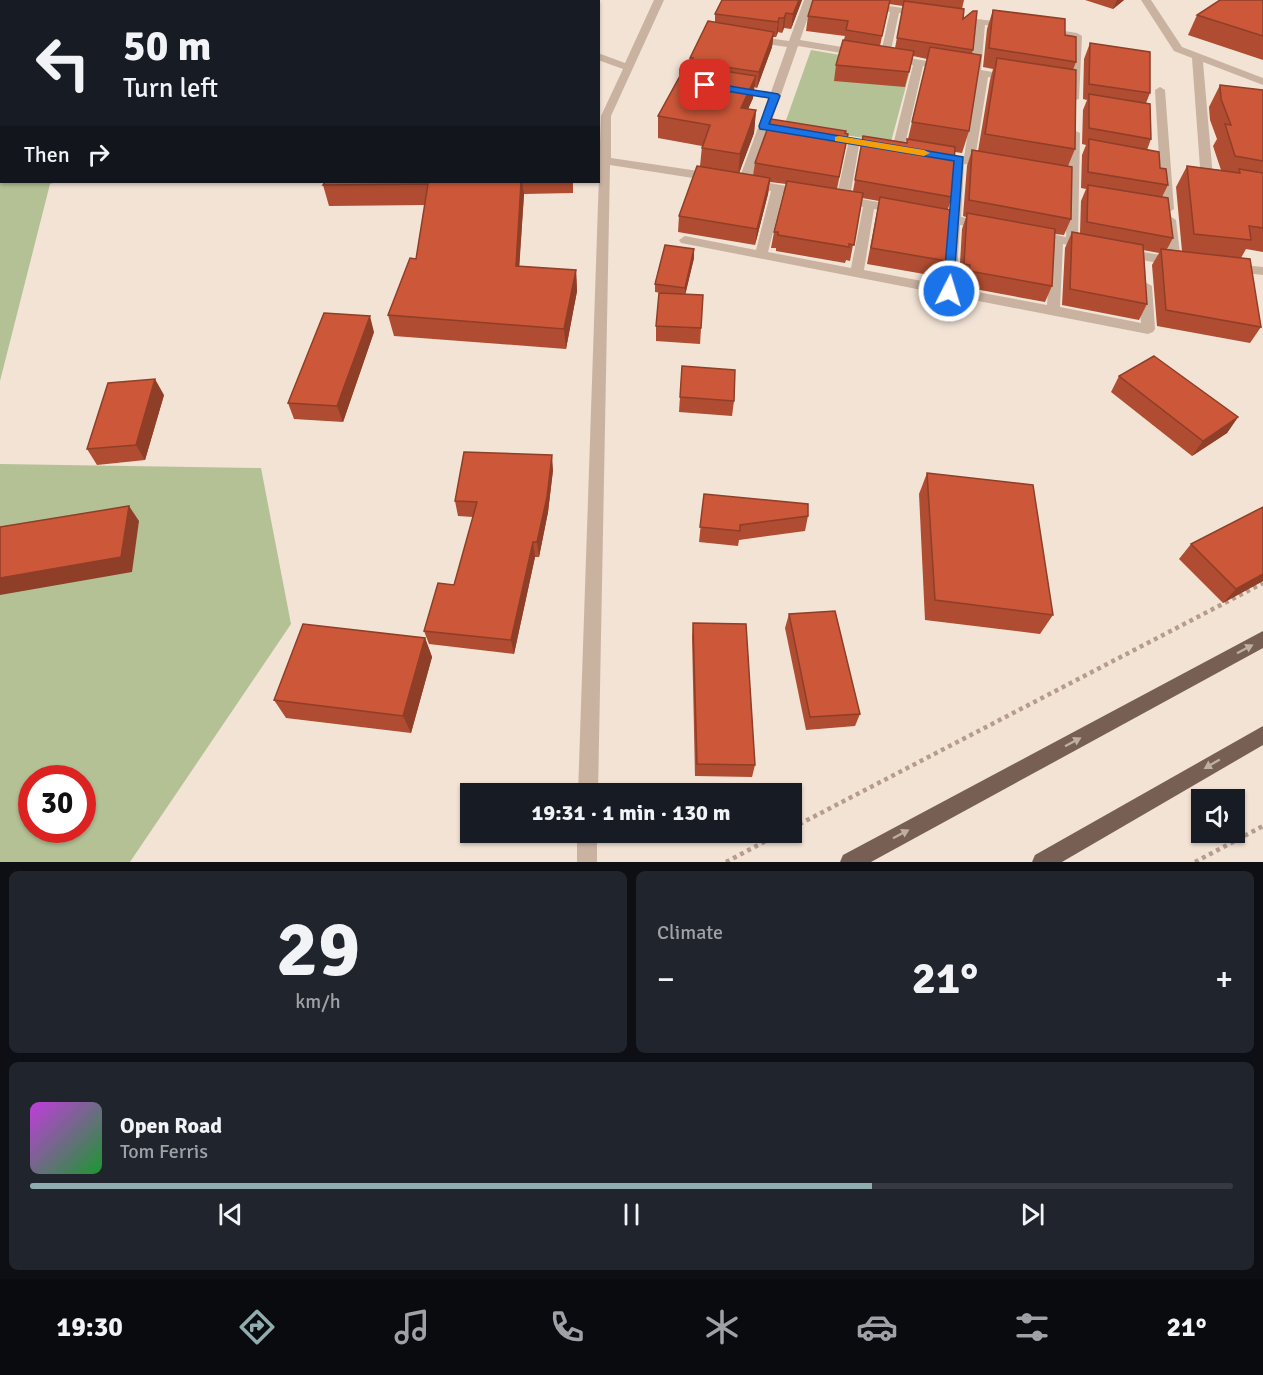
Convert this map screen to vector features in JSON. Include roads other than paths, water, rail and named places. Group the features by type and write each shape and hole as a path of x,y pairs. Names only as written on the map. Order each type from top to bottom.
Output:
{"main road":[{"path":"850,862 1263,639"},
{"path":"1042,862 1263,735"}],"street":[{"path":"588,783 606,116 659,0"},
{"path":"732,180 769,127 775,96 809,0"},
{"path":"828,0 927,14"},
{"path":"1146,0 1178,49 1263,82"},
{"path":"885,57 895,10"},
{"path":"948,17 1077,36 1076,88 1080,148 1067,177 1078,194 1072,242"},
{"path":"949,291 955,220 979,72 980,22"},
{"path":"746,38 920,62 1018,79"},
{"path":"1197,56 1207,181 1229,185"},
{"path":"600,57 628,67"},
{"path":"908,150 920,62"},
{"path":"1064,86 1076,88"},
{"path":"728,89 775,96"},
{"path":"1023,232 1108,249 1144,267 1179,263 1163,208 1156,116 1160,90"},
{"path":"820,136 1004,166"},
{"path":"832,198 854,142"},
{"path":"605,161 732,180 1000,228"},
{"path":"761,255 778,188"},
{"path":"857,273 869,204"},
{"path":"1053,311 1057,239"},
{"path":"685,240 1148,330 1144,267"},
{"path":"1218,267 1263,271"},
{"path":"587,843 587,862"}]}
